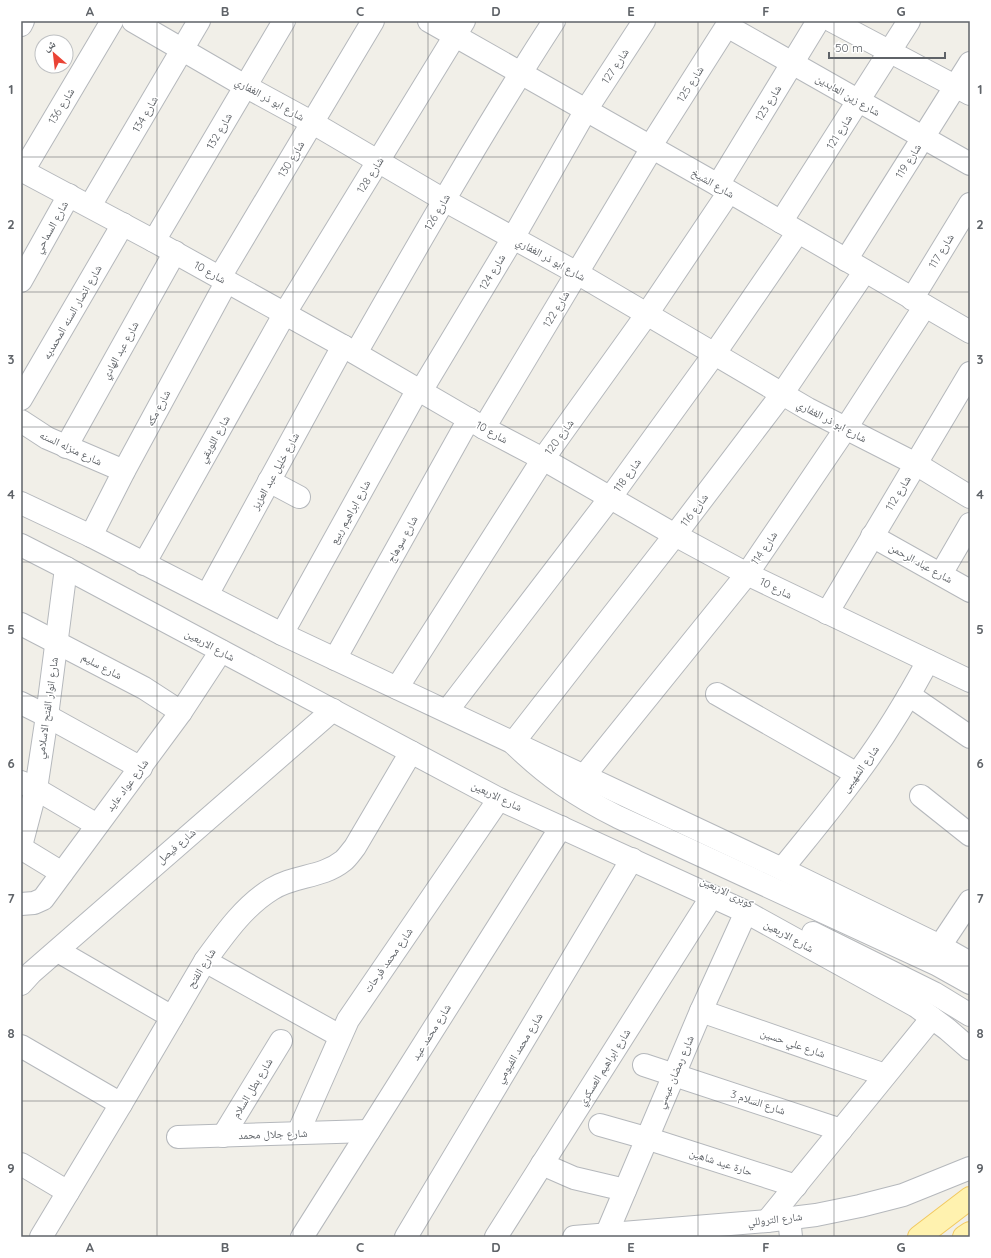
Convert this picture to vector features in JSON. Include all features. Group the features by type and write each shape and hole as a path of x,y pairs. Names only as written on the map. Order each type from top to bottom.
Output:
{"main road":[{"path":"919,1237 970,1198"},
{"path":"964,1237 970,1233"}],"street":[{"path":"21,25 23,21"},
{"name":"شارع 136","path":"22,170 112,21"},
{"name":"شارع ابو ذر الغفاري","path":"133,21 245,86 313,122 444,200 577,273 808,409 916,464 970,497"},
{"name":"شارع 134","path":"90,206 199,21"},
{"name":"شارع 132","path":"154,241 284,21"},
{"name":"شارع 130","path":"223,279 373,21"},
{"name":"شارع الشيخ","path":"429,21 459,28 520,73 724,188 970,332"},
{"name":"شارع 126","path":"350,349 444,200 520,73 554,21"},
{"name":"شارع 127","path":"586,110 644,21"},
{"name":"شارع 123","path":"724,188 792,63 818,21"},
{"path":"832,21 963,90"},
{"name":"شارع 121","path":"790,227 858,101 909,21"},
{"name":"شارع زين العابدين","path":"729,24 792,63 970,164"},
{"name":"شارع 125","path":"651,147 729,24"},
{"name":"شارع 128","path":"285,313 459,28"},
{"name":"شارع 119","path":"846,260 923,138 963,90 970,63"},
{"name":"شارع 124","path":"419,390 513,238 586,110"},
{"name":"شارع 122","path":"477,424 577,273 651,147"},
{"name":"شارع 10","path":"22,170 175,252 350,349 477,424 543,459 675,535 747,574 970,681"},
{"name":"شارع 120","path":"397,688 543,459 647,314 724,188"},
{"name":"شارع السماحي","path":"21,281 69,195"},
{"name":"شارع 117","path":"919,302 970,204"},
{"name":"شارع انصار السنه المحمديه","path":"21,399 123,224"},
{"name":"شارع 118","path":"447,712 610,498 715,353 790,227"},
{"name":"شارع عبد الهادي","path":"66,447 175,252"},
{"name":"شارع 116","path":"513,743 675,535 782,394 865,271"},
{"name":"شارع مكه","path":"91,536 223,279"},
{"name":"شارع 114","path":"584,776 747,574 846,428 919,302"},
{"name":"شارع اللويقي","path":"144,564 285,313"},
{"name":"شارع خليل عبد العزيز","path":"207,596 269,481 350,349"},
{"name":"شارع 112","path":"827,613 970,373"},
{"name":"شارع ابراهيم ربيع","path":"282,634 419,390"},
{"name":"شارع منزله السنه","path":"21,421 47,438 124,471"},
{"name":"شارع سوهاج","path":"335,659 477,424"},
{"path":"269,481 299,497"},
{"path":"21,503 91,536 282,634 782,869 938,955 970,964"},
{"path":"941,574 970,524"},
{"name":"شارع عباد الرحمن","path":"872,536 970,591"},
{"name":"شارع الاربعين","path":"21,546 66,568 500,799 746,912 916,1006 970,1049"},
{"name":"شارع انوار الفتح الاسلامي","path":"21,847 28,786 47,716 66,568"},
{"name":"شارع سليم","path":"21,624 144,688 181,712"},
{"name":"شارع عواد عايد","path":"21,904 34,903 43,898 141,768 181,712 221,650"},
{"name":"شارع الشهيبى","path":"782,869 857,774 883,738 909,696 928,661"},
{"path":"717,694 857,774"},
{"path":"909,696 970,737"},
{"path":"21,703 141,768"},
{"name":"شارع فيصل","path":"21,984 31,973 333,710"},
{"name":"كوبرى الاربعين","path":"513,743 551,777 572,792 600,808 938,955 970,983"},
{"name":"شارع الفتح","path":"41,1237 205,960 254,902 273,888 294,879 312,876 328,870 344,861 411,752"},
{"path":"28,786 97,825"},
{"path":"921,796 970,835"},
{"name":"كوبرى الاربعين","path":"500,799 536,801 549,806 921,986 948,1000 970,1015"},
{"name":"شارع محمد فرحات","path":"298,1133 348,1020 500,799"},
{"name":"شارع محمد عيد","path":"302,1237 561,827"},
{"path":"21,847 62,873"},
{"name":"شارع محمد الفيومي","path":"406,1237 632,859"},
{"name":"شارع ابراهيم العسكري","path":"496,1237 712,896"},
{"path":"938,955 970,901"},
{"name":"شارع رمضان عيسي","path":"614,1234 625,1190 646,1138 746,912"},
{"path":"58,951 172,1017"},
{"path":"205,960 340,1036"},
{"name":"شارع علي حسين","path":"701,1011 885,1075"},
{"path":"767,1221 932,1018"},
{"name":"شارع بطل السلام","path":"223,1136 281,1041"},
{"path":"21,1046 121,1104"},
{"name":"شارع السلام 3","path":"644,1065 841,1130"},
{"name":"حارة عيد شاهين","path":"600,1125 646,1138 796,1186"},
{"name":"شارع جلال محمد","path":"178,1137 369,1131"},
{"path":"21,1164 68,1192"},
{"path":"542,1164 574,1178 625,1190"},
{"name":"شارع التروللي","path":"574,1237 703,1231 767,1221 790,1228 816,1215 903,1195 970,1168"}]}
